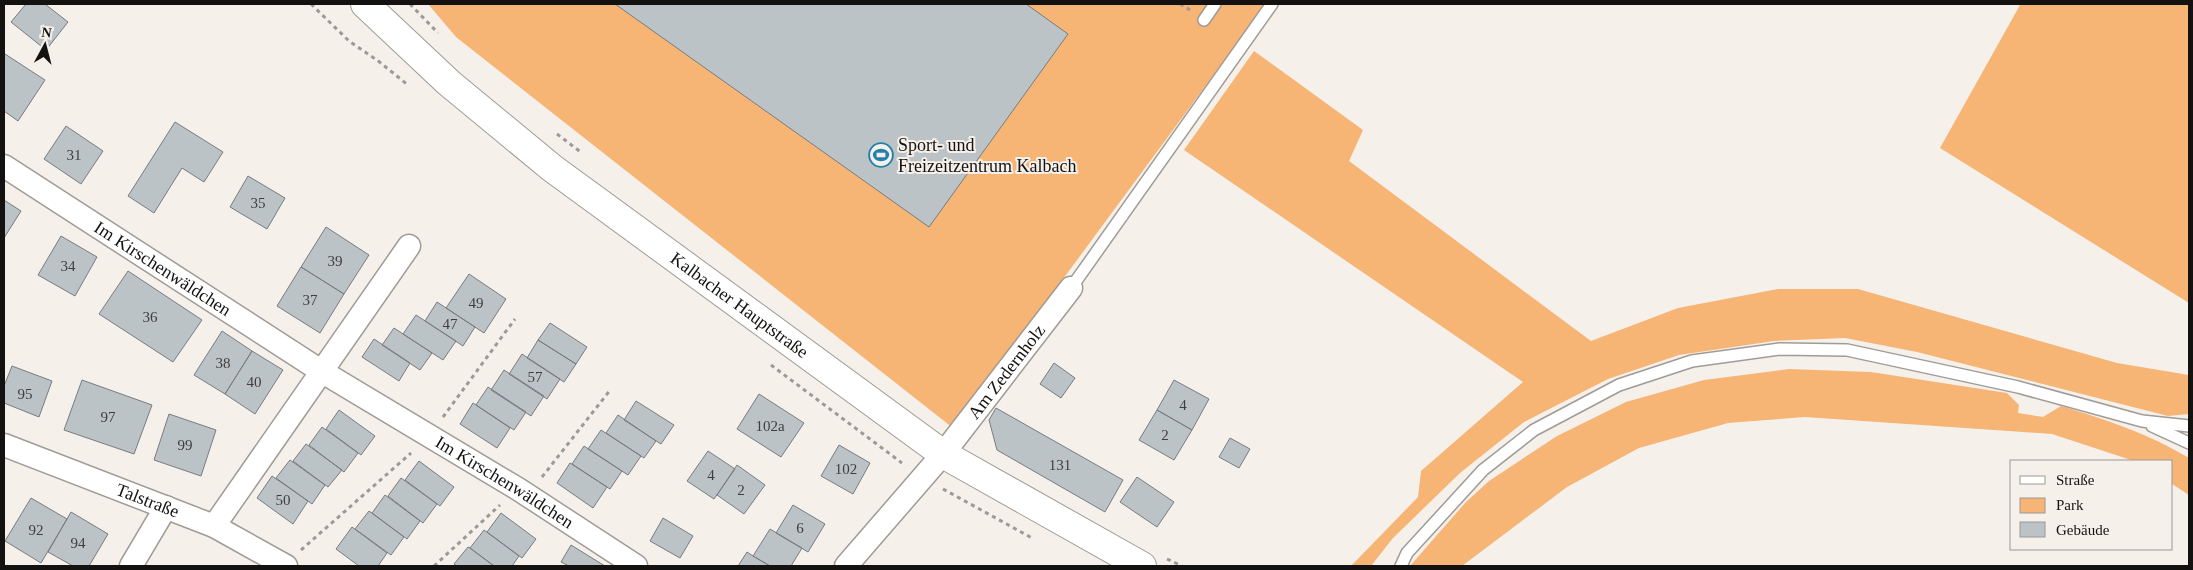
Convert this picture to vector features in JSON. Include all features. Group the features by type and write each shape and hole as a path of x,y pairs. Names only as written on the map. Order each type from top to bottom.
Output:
{"street":[{"name":"Kalbacher Hauptstraße","path":"368,5 449,83 552,168 944,454 1142,566"},
{"name":"Im Kirschenwäldchen","path":"4,166 321,371 523,492 636,566"},
{"path":"214,526 409,246"},
{"name":"Am Zedernholz","path":"846,566 944,454 1071,288"},
{"name":"Talstraße","path":"4,446 214,526 285,566"},
{"path":"130,566 166,507"}],"lane":[{"path":"1204,20 1215,4"},
{"path":"1071,288 1272,4"},
{"path":"1401,566 1407,553 1483,470 1534,430 1619,385 1692,361 1780,349 1846,350 2018,387 2142,421 2189,426"},
{"path":"2142,421 2189,443"}],"path":[{"path":"285,566 429,436 515,319"},
{"path":"434,566 523,492 611,389"},
{"path":"923,478 1033,538"}],"green space":[{"name":"Sport- und Freizeitzentrum Kalbach","path":"428,4 1266,4 953,428 456,37"},
{"path":"2019,4 2189,4 2189,303 1940,148"},
{"path":"1254,51 1363,130 1349,161 1591,341 1678,308 1778,289 1858,289 2117,363 2189,375 2189,414 2168,416 1917,352 1845,338 1774,341 1679,355 1608,379 1524,422 1460,473 1393,538 1371,566 1351,566 1418,497 1421,471 1523,382 1184,150"},
{"path":"1789,369 1871,372 2007,393 2019,405 2018,413 2043,417 2061,406 2111,422 2173,449 2189,458 2189,495 2173,485 2173,460 2131,460 2052,434 1805,417 1728,423 1639,448 1567,487 1462,566 1410,566 1465,503 1489,481 1557,436 1626,402 1704,380"}],"building":[{"path":"26,4 45,4 68,22 46,50 11,22"},
{"path":"615,4 1026,4 1068,34 929,227"},
{"path":"5,54 45,80 18,121 4,111"},
{"path":"175,122 223,152 204,182 182,168 154,213 128,196"},
{"path":"66,126 103,151 81,184 44,159"},
{"path":"248,176 285,198 267,229 230,207"},
{"path":"4,200 21,211 4,238"},
{"path":"326,227 369,255 344,294 301,267"},
{"path":"61,236 97,257 75,296 38,275"},
{"path":"301,267 344,294 320,333 277,306"},
{"path":"128,271 202,320 173,362 99,314"},
{"path":"469,274 506,299 484,333 446,308"},
{"path":"437,302 475,327 463,346 425,321"},
{"path":"416,315 456,341 443,360 403,334"},
{"path":"550,323 587,347 576,364 538,340"},
{"path":"394,328 432,353 420,370 382,345"},
{"path":"222,331 252,351 225,394 194,375"},
{"path":"374,339 410,363 399,381 362,357"},
{"path":"538,340 576,364 564,382 527,358"},
{"path":"252,351 283,370 255,414 225,394"},
{"path":"522,354 560,379 547,399 509,374"},
{"path":"1054,363 1075,378 1061,398 1040,384"},
{"path":"12,366 52,381 39,417 4,403 4,386"},
{"path":"504,370 544,396 531,416 491,390"},
{"path":"82,380 152,405 134,454 64,430"},
{"path":"1174,380 1209,399 1192,430 1157,410"},
{"path":"488,387 526,412 514,430 476,405"},
{"path":"759,394 804,423 781,457 737,429"},
{"path":"636,401 674,425 661,444 624,420"},
{"path":"473,403 510,428 497,448 460,424"},
{"path":"996,408 1123,480 1105,512 997,450 989,420"},
{"path":"339,410 375,436 361,455 326,429"},
{"path":"1157,410 1192,430 1174,460 1139,440"},
{"path":"169,414 216,430 201,476 154,460"},
{"path":"618,415 656,441 644,458 606,433"},
{"path":"322,427 358,453 344,472 309,445"},
{"path":"601,430 641,456 628,475 588,449"},
{"path":"1230,438 1250,449 1239,468 1219,457"},
{"path":"306,444 342,470 328,487 293,461"},
{"path":"839,445 870,463 853,494 821,476"},
{"path":"584,446 622,471 610,489 572,464"},
{"path":"708,451 735,469 714,499 687,481"},
{"path":"290,460 325,485 312,504 276,478"},
{"path":"419,461 454,487 440,506 405,480"},
{"path":"570,463 607,487 593,508 557,483"},
{"path":"737,465 765,485 744,514 717,495"},
{"path":"272,476 308,501 293,524 257,498"},
{"path":"1137,477 1174,502 1157,527 1120,502"},
{"path":"401,478 437,504 423,523 388,496"},
{"path":"385,495 420,521 407,539 372,513"},
{"path":"31,498 67,519 41,563 5,541"},
{"path":"793,505 825,524 808,552 776,533"},
{"path":"369,511 404,537 391,555 355,529"},
{"path":"71,512 108,534 89,566 73,566 48,552"},
{"path":"501,513 536,539 522,558 487,532"},
{"path":"663,518 693,536 680,558 650,541"},
{"path":"352,527 387,553 378,566 359,566 336,549"},
{"path":"770,529 802,548 791,566 770,566 753,556"},
{"path":"484,530 519,556 512,566 494,566 470,548"},
{"path":"571,545 605,566 569,566 561,562"},
{"path":"468,547 494,566 457,566 454,564"},
{"path":"747,552 753,556 770,566 738,566"}],"place":[{"name":"Sport- und Freizeitzentrum Kalbach","path":"881,155"}]}
